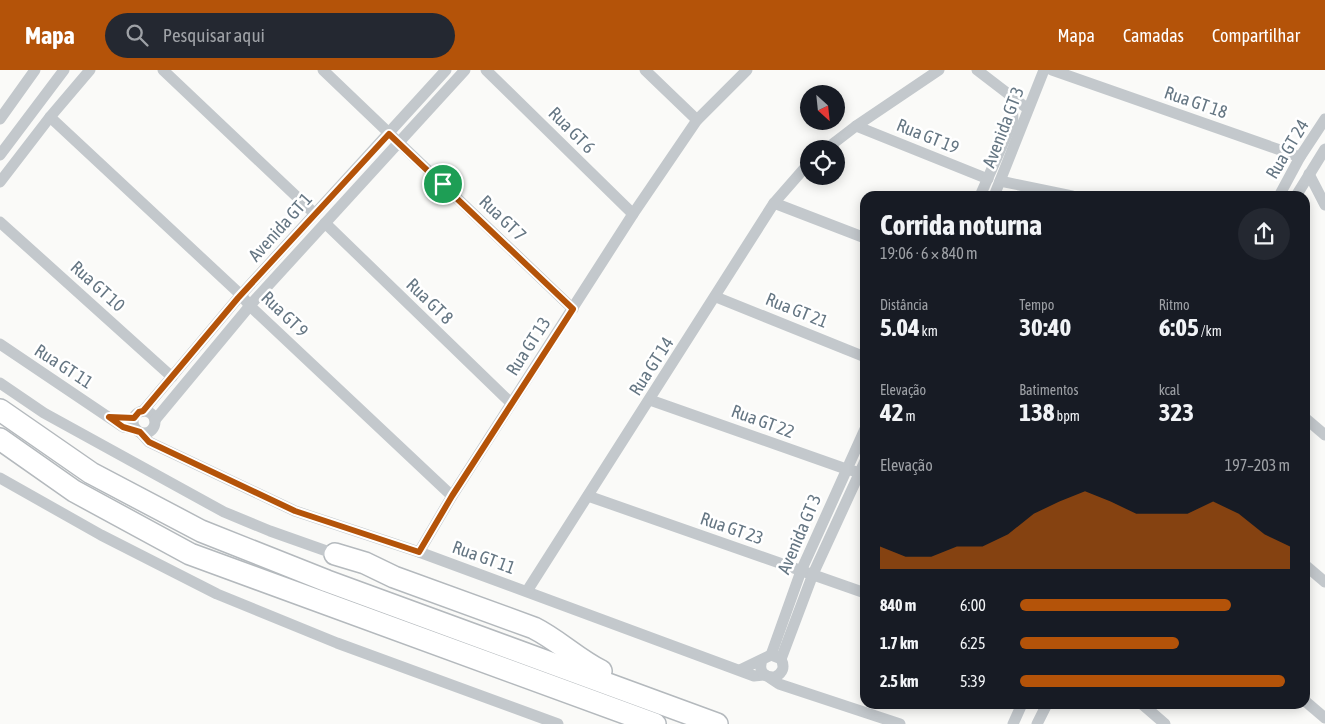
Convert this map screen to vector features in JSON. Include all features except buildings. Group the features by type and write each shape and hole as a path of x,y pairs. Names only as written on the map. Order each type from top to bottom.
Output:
{"highway":[{"path":"0,410 91,473 201,531 327,582 717,724"},
{"path":"0,439 74,491 190,554 655,724"},
{"path":"327,582 338,577 342,569 340,560 335,554"},
{"path":"335,554 365,563 394,577 534,628 552,638 585,662 620,680 639,695"}],"street":[{"path":"0,119 35,70"},
{"path":"0,155 64,70"},
{"path":"0,182 50,117 90,70"},
{"path":"163,70 315,214"},
{"name":"Rua GT 7","path":"323,70 573,309"},
{"name":"Avenida GT 1","path":"138,423 172,377 241,295 446,70"},
{"name":"Avenida GT 1","path":"154,423 250,306 464,70"},
{"name":"Rua GT 6","path":"486,70 633,214"},
{"path":"645,70 697,120"},
{"name":"Rua GT 13","path":"419,552 452,496 633,214 697,120 747,70"},
{"path":"838,140 938,70"},
{"path":"977,70 1028,110"},
{"name":"Avenida GT 3","path":"996,191 1044,70"},
{"name":"Rua GT 18","path":"1052,70 1300,157"},
{"name":"Avenida GT 3","path":"982,191 1012,121 1012,97"},
{"name":"Rua GT 9","path":"50,117 241,295 250,306 452,496"},
{"name":"Rua GT 24","path":"1282,191 1300,157 1325,119"},
{"name":"Rua GT 19","path":"856,126 988,180"},
{"path":"1299,191 1325,149"},
{"name":"Rua GT 14","path":"527,591 716,297 774,203 800,173"},
{"path":"1309,174 1325,205"},
{"path":"1000,182 1046,191"},
{"path":"774,203 860,236"},
{"name":"Rua GT 10","path":"0,222 172,377"},
{"name":"Rua GT 8","path":"325,224 511,403"},
{"name":"Rua GT 21","path":"716,297 860,354"},
{"name":"Rua GT 11","path":"0,344 123,427 138,423 149,442 295,511 419,552 754,676 767,677 779,684 900,724"},
{"path":"0,383 44,414 224,512 335,554"},
{"name":"Rua GT 22","path":"650,400 846,470 860,473"},
{"path":"154,423 150,431 138,423 150,413 154,423 163,448"},
{"path":"1310,422 1325,436"},
{"name":"Avenida GT 3","path":"774,661 801,571 860,440"},
{"name":"Avenida GT 3","path":"774,661 813,574 860,477"},
{"path":"0,478 11,486 101,535 217,594 337,643 558,724"},
{"name":"Rua GT 23","path":"588,496 860,591"},
{"path":"1310,569 1325,582"},
{"path":"740,670 774,661"},
{"path":"774,661 775,677 767,677 760,668 774,661"},
{"path":"774,661 794,689"},
{"path":"1310,705 1325,718"},
{"path":"1013,724 1020,709"},
{"path":"1037,724 1045,709"},
{"path":"1148,709 1165,724"}],"route":[{"path":"389,134 443,184 573,309 452,496 419,552 295,511 197,463 149,442 136,429 123,427 109,417 134,418 139,412 143,411 238,298 389,134"}]}
